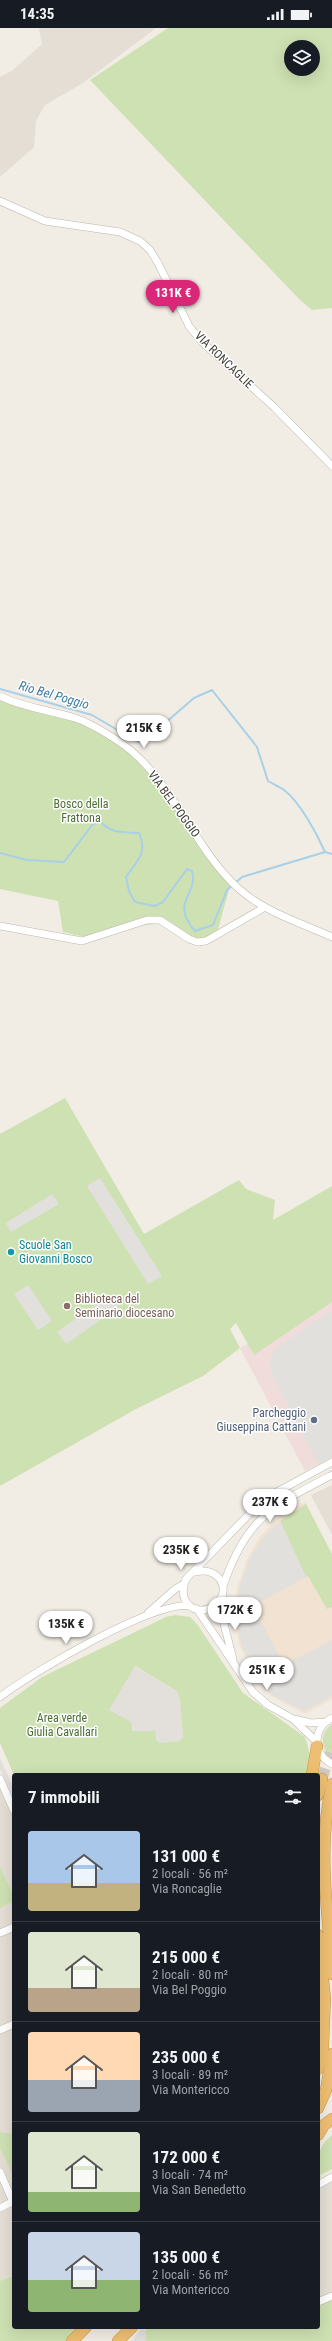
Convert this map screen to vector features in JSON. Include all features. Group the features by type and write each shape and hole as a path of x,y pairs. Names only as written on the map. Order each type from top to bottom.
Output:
{"highway":[{"path":"317,1743 322,1779 324,1861 332,1974"},
{"path":"329,1915 332,1931"},
{"path":"320,1956 324,1998 323,2046 320,2059"},
{"path":"320,2104 326,2090 332,2054"},
{"path":"320,2132 324,2125 332,2119"},
{"path":"72,2341 84,2329"},
{"path":"118,2341 130,2329"}],"street":[{"name":"VIA RONCAGLIE","path":"0,201 45,221 120,232 140,241 150,250 158,263 189,326 202,342 274,407 332,466"},
{"name":"VIA BEL POGGIO","path":"0,696 19,705 77,719 110,737 137,756 159,781 229,879 239,889 265,907 332,938"},
{"path":"0,926 82,941 146,920 160,920 189,939 197,942 206,941 265,907"},
{"path":"145,1616 175,1589 184,1584 257,1506 273,1494 332,1462"},
{"path":"0,1697 37,1672 145,1616 181,1604 204,1610 216,1606 236,1551 252,1527 262,1517 290,1497 332,1475"},
{"path":"195,1572 206,1570 212,1572 221,1581 223,1590 223,1620 228,1645 236,1669"},
{"path":"184,1584 184,1596 253,1692 268,1704 293,1719 317,1743 323,1758 332,1764"},
{"path":"317,1743 320,1727 332,1718"},
{"path":"293,1719 311,1723 325,1722"},
{"path":"0,1779 12,1806"},
{"path":"0,1933 12,1928"},
{"path":"0,2030 12,2025"},
{"path":"0,2172 12,2200"},
{"path":"320,2184 332,2177"},
{"path":"0,2208 12,2202"},
{"path":"320,2301 332,2296"}],"shaded area":[{"path":"40,28 156,28 83,83 45,105 36,121 34,147 0,177 0,77 13,70 42,44"},
{"path":"100,1178 162,1276 148,1284 87,1186"},
{"path":"52,1194 59,1204 11,1232 6,1223"},
{"path":"28,1285 52,1321 38,1330 14,1294"},
{"path":"110,1295 119,1307 66,1344 57,1332"},
{"path":"332,1299 332,1457 305,1471 240,1348"},
{"path":"329,1312 330,1314 332,1312 332,1457 318,1464 270,1369 270,1361 272,1353 280,1345"},
{"path":"332,1485 332,1535 311,1495"},
{"path":"305,1502 332,1555 332,1699 305,1714 271,1696 256,1679 239,1644 234,1606 237,1589 247,1559 259,1538 277,1518"},
{"path":"280,1521 306,1577 253,1606 284,1665 332,1640 332,1696 304,1711 272,1695 258,1678 241,1644 238,1624 237,1605 239,1589 249,1560 262,1539"},
{"path":"134,1666 177,1691 180,1700 183,1737 179,1741 160,1743 132,1731 109,1710"},
{"path":"0,1758 12,1785 12,1796 0,1769"},
{"path":"0,1785 12,1812 12,2275 0,2281"},
{"path":"332,2181 332,2295 320,2301 320,2188"},
{"path":"141,2329 146,2330 145,2341 132,2341"}],"green space":[{"path":"168,28 332,28 332,308 312,310 300,300 90,80"},
{"name":"Bosco della Frattona","path":"0,694 97,725 138,751 230,876 229,889 216,937 197,942 169,925 156,924 135,926 98,940 63,932 58,901 0,889"},
{"path":"65,1098 144,1234 239,1180 246,1189 275,1200 273,1220 332,1186 332,1302 254,1355 236,1323 230,1329 240,1348 203,1376 136,1409 0,1486 0,1134"},
{"path":"306,1504 332,1554 332,1607 327,1609 308,1576 306,1577 280,1521"},
{"name":"Area verde Giulia Cavallari","path":"175,1615 190,1617 197,1624 243,1693 305,1737 311,1758 308,1773 13,1773 0,1743 0,1708 42,1677 166,1617","holes":["135,1666 177,1691 180,1700 183,1737 179,1741 160,1743 156,1740 155,1731 132,1731 131,1722 109,1710"]},
{"path":"332,1724 332,1757 325,1750 323,1745 323,1736 328,1727"},
{"path":"0,1867 12,1893 12,1902 0,1908"},
{"path":"0,2132 12,2134 12,2173 0,2148"},
{"path":"332,2135 332,2169 320,2175 320,2152 323,2144"},
{"path":"12,2276 12,2329 79,2329 66,2341 0,2341 0,2281"},
{"path":"332,2295 332,2341 145,2341 147,2329 320,2329 320,2301"}],"waterway":[{"name":"Rio Bel Poggio","path":"0,689 92,715 138,742 143,742 194,698 212,690 257,747 268,781 284,790 296,802 313,828 325,852"},
{"path":"0,853 27,860 64,862 93,824 101,822 109,829 139,833 142,851 126,877 129,891 135,902 155,906 163,902 187,869 192,871 192,886 184,905 188,921 195,931 213,925 227,890 242,877 325,852 332,854"}],"tunnel":[{"path":"322,1779 332,1747"}],"place":[{"name":"Scuole San Giovanni Bosco","path":"11,1252"},
{"name":"Biblioteca del Seminario diocesano","path":"67,1306"},
{"name":"Parcheggio Giuseppina Cattani","path":"314,1420"}]}
